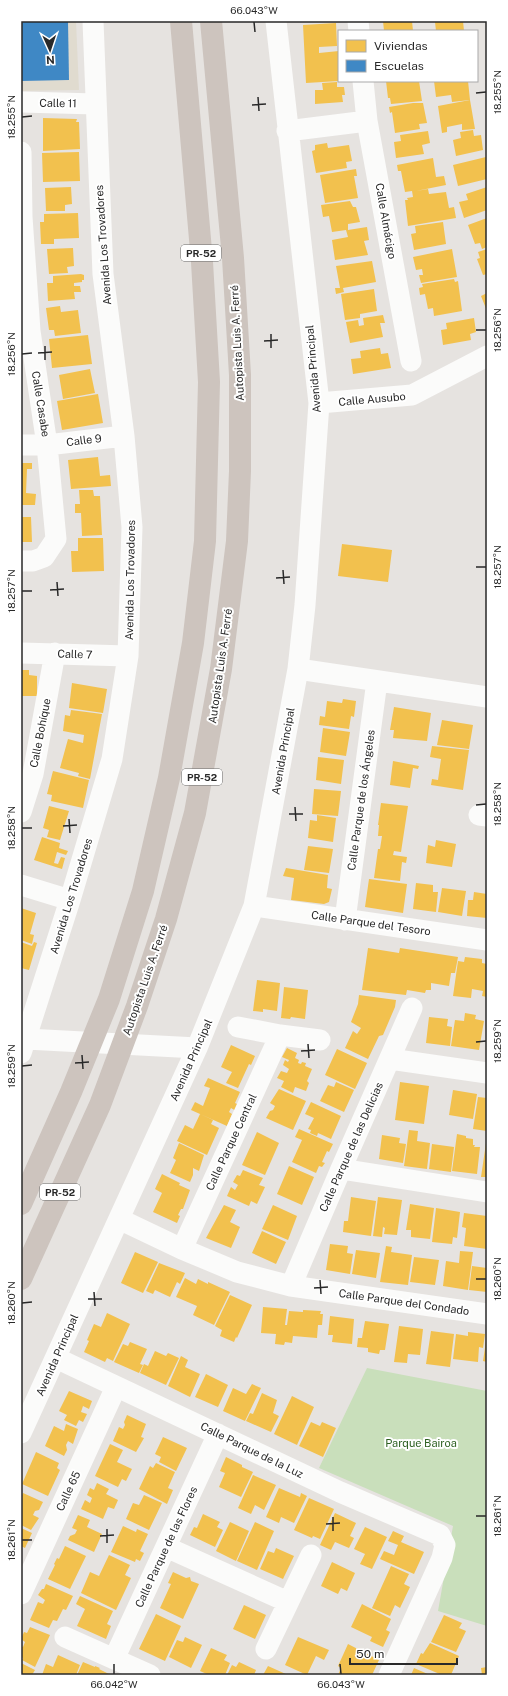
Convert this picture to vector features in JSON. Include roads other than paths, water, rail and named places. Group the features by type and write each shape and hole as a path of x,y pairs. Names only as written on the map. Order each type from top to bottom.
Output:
{"highway":[{"name":"PR-52","path":"21,1204 72,1092 109,999 142,891 169,778 193,643 205,541 209,382 202,262 181,21"},
{"name":"Autopista Luis A. Ferré","path":"21,1279 100,1105 137,1006 166,919 195,813 221,669 237,541 240,471 240,375 233,258 211,21"}],"street":[{"name":"Avenida Los Trovadores","path":"24,1046 112,759 128,656 132,527 124,436 103,274 93,21"},
{"name":"Avenida Principal","path":"21,1433 197,1048 254,906 298,669 305,604 319,403 287,131 276,21"},
{"name":"Calle Almácigo","path":"364,82 367,121 411,361"},
{"name":"Calle 11","path":"21,102 96,104"},
{"path":"287,131 367,121"},
{"name":"Calle Casabe","path":"21,152 25,331 47,445 56,539 44,557 33,561 21,561"},
{"name":"Calle Ausubo","path":"319,403 412,395 487,356"},
{"name":"Calle 9","path":"21,445 47,445 124,436"},
{"name":"Calle 7","path":"21,653 128,656"},
{"name":"Calle Bohíque","path":"21,812 27,773 56,653"},
{"path":"298,669 487,697"},
{"name":"Calle Parque de los Ángeles","path":"345,920 377,681"},
{"path":"21,885 70,900"},
{"name":"Calle Parque del Tesoro","path":"254,906 487,940"},
{"name":"Calle Parque de las Delicias","path":"291,1286 412,1008"},
{"path":"238,1026 280,1035 320,1040"},
{"name":"Calle Parque Central","path":"182,1249 280,1035"},
{"path":"24,1046 197,1048"},
{"path":"390,1059 487,1073"},
{"path":"341,1169 487,1192"},
{"name":"Calle Parque del Condado","path":"119,1218 182,1249 237,1272 291,1286 487,1314"},
{"name":"Calle Parque de la Luz","path":"56,1358 340,1492 440,1535 445,1545 442,1558 389,1675"},
{"name":"Calle 65","path":"21,1594 116,1387"},
{"name":"Calle Parque de las Flores","path":"114,1659 218,1434"},
{"path":"166,1546 288,1602"},
{"path":"266,1649 311,1556"},
{"path":"65,1637 150,1675"}],"park label":[{"name":"Parque Bairoa","path":"421,1443"}]}
